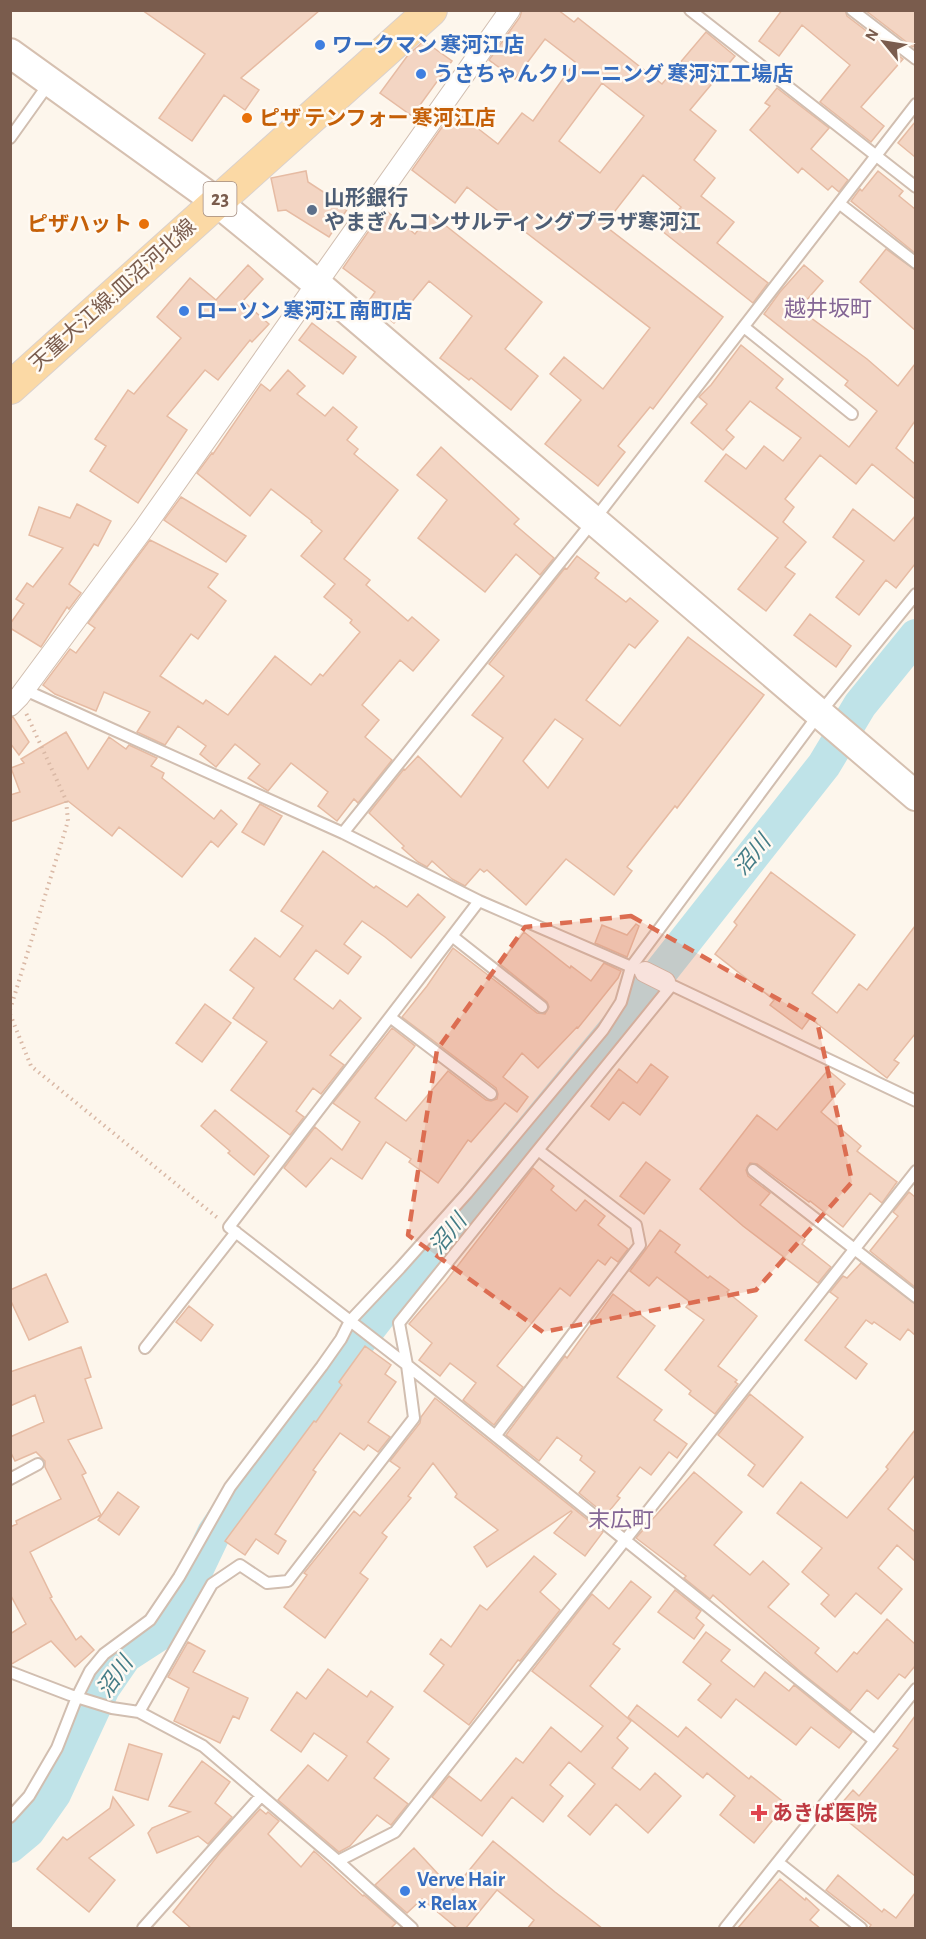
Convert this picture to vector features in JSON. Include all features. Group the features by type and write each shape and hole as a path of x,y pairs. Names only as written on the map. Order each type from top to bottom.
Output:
{"main road":[{"name":"天童大江線;皿沼河北線","path":"10,388 431,10"}],"street":[{"path":"18,698 142,531 510,10"},
{"path":"10,53 217,202 316,283 915,796"},
{"path":"638,970 668,984"}],"lane":[{"path":"690,10 915,187"},
{"path":"852,10 915,59"},
{"path":"10,138 50,81"},
{"path":"343,833 594,520 915,104"},
{"path":"840,204 915,263"},
{"path":"744,327 852,414"},
{"path":"10,1817 29,1796 57,1748 73,1696 90,1671 104,1654 150,1620 179,1576 230,1487 322,1366 341,1339 350,1321 467,1193 603,1030 638,970 819,714 915,594"},
{"path":"18,698 343,833 479,901 638,970"},
{"path":"145,1348 390,1017 479,901"},
{"path":"452,936 542,1007"},
{"path":"139,1712 212,1584 240,1565 267,1583 288,1581 414,1418 399,1323 668,984 915,1101"},
{"path":"390,1017 491,1094"},
{"path":"496,1435 640,1245 636,1225 538,1150"},
{"path":"753,1170 915,1297"},
{"path":"338,1861 395,1832 915,1171"},
{"path":"232,1230 496,1435 874,1740"},
{"path":"12,1474 38,1464"},
{"path":"10,1672 73,1696 112,1708 139,1712 203,1746 338,1861 412,1929"},
{"path":"725,1929 915,1689"},
{"path":"143,1929 261,1796"},
{"path":"779,1863 861,1929"}],"path":[{"path":"18,698 66,800 68,821 10,1012 31,1066 232,1230"}],"highlighted area":[{"path":"631,916 817,1021 852,1182 756,1290 543,1332 408,1235 437,1050 525,927"}],"building":[{"path":"142,10 320,10 241,78 259,90 245,110 224,95 192,141 159,118 205,54"},
{"path":"522,10 558,10 574,22 578,18 662,84 706,32 735,56 690,110 716,131 694,160 715,178 701,196 734,222 717,243 768,283 753,303 662,231 681,207 643,175 604,225 723,317 653,409 650,407 618,446 625,452 598,486 545,444 581,400 550,374 564,357 603,389 650,328 467,187 455,203 412,170 454,110 498,144 522,113 533,121 575,62 545,39 515,79 489,60 520,17","holes":["602,83 644,116 600,173 559,141"]},
{"path":"782,10 845,10 847,16 903,59 861,107 884,126 871,142 820,102 850,65 802,25 779,56 759,41"},
{"path":"865,10 915,10 915,45 913,47"},
{"path":"424,41 452,61 412,116 380,93 408,55"},
{"path":"777,88 829,128 811,149 848,180 839,192 832,186 828,190 802,168 798,173 750,130 770,106 765,103"},
{"path":"915,122 915,157 898,143"},
{"path":"306,171 308,182 348,208 329,237 286,210 278,211 271,178"},
{"path":"878,171 903,191 899,196 915,209 915,253 851,201"},
{"path":"384,209 415,234 431,214 542,302 505,349 538,376 511,410 471,378 469,380 440,358 472,316 429,281 394,323 368,302 375,292 343,268"},
{"path":"886,249 915,270 915,330 860,282"},
{"path":"248,265 263,279 243,301 269,324 252,342 250,340 218,380 205,370 167,416 187,430 138,503 90,471 106,446 95,439 128,390 134,394 181,338 157,317 190,278 216,300"},
{"path":"804,265 823,281 799,309 867,359 898,386 915,364 915,421 896,448 915,464 915,499 872,464 856,484 820,455 785,499 794,507 783,522 806,542 785,567 795,574 766,611 738,589 778,538 705,481 726,454 746,469 764,446 783,461 801,438 750,401 726,430 734,437 723,450 691,423 707,404 699,397 741,345 783,379 776,388 849,447 877,411 845,385 848,381 764,314"},
{"path":"312,323 356,357 343,374 299,340"},
{"path":"288,370 305,386 297,394 325,416 333,407 357,427 347,440 358,449 354,454 398,490 344,559 370,580 366,585 408,621 412,617 439,640 413,671 400,660 362,705 379,720 365,737 392,760 358,803 354,799 337,821 318,806 328,792 291,763 268,791 248,778 260,764 235,744 216,767 200,754 206,746 178,726 165,745 137,732 150,712 104,692 96,711 55,694 43,685 70,649 76,653 95,628 88,623 150,540 218,574 208,587 226,601 198,639 191,634 160,676 203,704 206,700 228,715 275,656 311,685 320,674 323,676 360,632 350,623 352,620 324,597 335,584 301,556 322,531 312,521 271,489 250,516 197,473 213,454 261,384 270,391"},
{"path":"441,447 519,519 514,524 554,558 540,575 516,554 485,592 418,538 447,500 417,475"},
{"path":"181,497 246,536 226,562 164,520"},
{"path":"77,504 111,521 98,546 94,544 69,584 81,593 69,609 67,607 41,647 10,628 10,624 24,604 16,599 27,583 33,587 63,548 29,535 39,507 70,518"},
{"path":"853,509 894,541 915,516 915,564 896,588 886,580 859,615 836,597 864,561 833,537"},
{"path":"577,556 599,573 595,578 626,602 630,598 658,621 635,648 629,644 586,700 620,726 688,637 764,695 677,808 675,806 627,867 632,871 614,895 566,859 526,905 487,870 484,872 480,869 465,886 452,879 432,861 427,867 418,862 369,813 404,769 418,756 461,797 503,738 472,715 504,676 489,664 565,568 567,569","holes":["555,719 583,739 548,788 523,761"]},
{"path":"810,614 851,646 836,667 794,635"},
{"path":"13,717 29,742 19,755 10,743 10,718"},
{"path":"66,732 88,769 109,737 126,749 129,745 157,758 151,766 164,773 162,778 214,819 221,810 237,824 218,847 211,841 182,877 119,827 112,836 68,801 10,822 10,795 20,792 11,768 24,763 21,759"},
{"path":"260,804 282,816 264,845 242,832"},
{"path":"323,851 374,888 376,886 407,907 418,894 445,917 411,958 362,921 344,944 361,957 348,974 316,950 294,979 333,1009 340,1000 361,1018 330,1055 344,1065 321,1094 313,1088 296,1111 304,1117 290,1135 231,1090 267,1042 233,1018 254,988 230,970 255,938 280,957 303,926 281,911"},
{"path":"771,872 855,935 812,993 837,1013 859,984 867,990 915,926 915,1034 894,1060 899,1063 887,1078 810,1018 802,1029 770,1005 774,1000 715,954 737,925 734,922"},
{"path":"636,924 639,926 627,957 595,943 602,925 627,935"},
{"path":"524,932 570,968 571,966 591,981 604,963 621,971 618,978 578,1028 538,1068 522,1053 503,1077 528,1097 517,1112 505,1103 471,1142 468,1140 438,1183 409,1162 411,1159 386,1142 362,1179 331,1158 306,1187 284,1168 315,1127 342,1150 360,1122 333,1103 392,1028 415,1046 375,1098 406,1121 448,1071 486,1100 497,1099 496,1088 402,1017 453,948 537,1013 545,1014 549,1007 547,1002 500,964"},
{"path":"205,1004 231,1023 202,1062 176,1043"},
{"path":"651,1064 668,1077 640,1115 623,1102 609,1120 591,1106 619,1069 637,1083"},
{"path":"828,1070 845,1084 821,1112 861,1146 857,1151 897,1182 882,1203 870,1193 843,1227 757,1164 750,1163 746,1170 748,1176 770,1193 760,1205 805,1240 802,1244 831,1267 818,1283 743,1226 700,1189 757,1115 777,1130"},
{"path":"215,1110 269,1156 254,1175 201,1126"},
{"path":"646,1162 670,1180 644,1214 620,1196"},
{"path":"533,1168 554,1186 551,1190 576,1211 585,1200 605,1216 598,1225 628,1249 618,1262 611,1257 605,1265 598,1260 570,1296 560,1288 497,1366 523,1387 494,1425 463,1400 476,1383 450,1363 440,1376 419,1360 432,1343 409,1324 446,1281"},
{"path":"909,1192 915,1197 915,1287 870,1251 898,1216 893,1212"},
{"path":"660,1230 680,1245 675,1252 708,1278 710,1276 729,1290 727,1292 757,1316 718,1366 737,1380 735,1382 738,1384 715,1414 689,1394 691,1391 665,1370 704,1320 686,1307 690,1302 657,1277 649,1286 630,1271"},
{"path":"861,1263 915,1304 915,1335 908,1329 900,1340 874,1322 872,1324 866,1320 845,1347 867,1364 856,1379 805,1340 838,1298 830,1292 843,1276 847,1278"},
{"path":"46,1274 68,1322 29,1340 10,1299 10,1290"},
{"path":"613,1294 655,1326 617,1377 662,1410 654,1420 687,1444 677,1458 669,1452 651,1475 640,1467 617,1496 620,1498 606,1515 579,1493 595,1472 580,1460 582,1456 557,1437 539,1461 506,1435 565,1356 567,1358"},
{"path":"189,1306 213,1325 201,1341 176,1322"},
{"path":"365,1346 391,1365 385,1374 396,1382 368,1422 390,1437 378,1452 368,1445 364,1450 340,1433 313,1470 316,1472 275,1534 286,1541 278,1554 256,1539 245,1555 225,1541 314,1421 316,1422 342,1385 339,1382"},
{"path":"81,1347 91,1377 85,1379 102,1428 68,1440 86,1473 82,1475 101,1515 30,1552 52,1597 50,1598 76,1640 81,1636 94,1650 75,1667 51,1641 10,1665 10,1634 26,1624 10,1594 10,1527 17,1524 16,1521 61,1499 45,1467 45,1461 36,1452 15,1461 10,1451 10,1437 44,1422 35,1395 10,1406 10,1372"},
{"path":"750,1394 803,1437 763,1487 748,1475 755,1465 718,1435"},
{"path":"435,1398 603,1532 585,1556 554,1533 571,1511 487,1567 474,1547 498,1530 455,1497 457,1494 433,1463 408,1496 411,1498 382,1533 387,1537 360,1573 368,1579 325,1638 284,1607 307,1575 304,1573 354,1511 360,1516 400,1468 390,1461 420,1423 421,1417"},
{"path":"915,1430 915,1475 888,1509 915,1532 915,1561 897,1545 878,1568 902,1589 881,1614 856,1593 835,1617 821,1604 829,1595 802,1572 822,1548 777,1513 801,1482 847,1518 888,1469 886,1467"},
{"path":"694,1472 742,1512 714,1545 750,1575 763,1561 789,1584 768,1607 819,1648 815,1653 837,1672 854,1652 857,1654 887,1619 915,1644 915,1666 905,1678 899,1674 878,1699 867,1690 850,1711 803,1674 713,1595 710,1599 684,1578 686,1576 636,1538"},
{"path":"118,1492 139,1507 119,1535 98,1520"},
{"path":"534,1556 556,1574 540,1592 560,1610 520,1661 518,1660 469,1725 424,1691 444,1665 430,1654 441,1639 451,1647 480,1605 487,1610"},
{"path":"631,1581 651,1597 613,1644 620,1649 590,1686 631,1721 617,1738 628,1748 612,1768 640,1790 655,1773 681,1796 648,1833 616,1804 590,1835 568,1816 595,1784 569,1762 550,1785 563,1796 543,1822 512,1797 482,1836 432,1797 449,1776 481,1801 516,1758 523,1763 551,1727 581,1752 603,1726 532,1671 592,1594 609,1609"},
{"path":"675,1590 701,1611 696,1618 704,1625 694,1639 658,1612"},
{"path":"706,1632 730,1650 721,1661 754,1687 765,1672 789,1691 794,1685 852,1732 839,1748 811,1727 796,1745 736,1699 721,1718 698,1700 711,1684 683,1662"},
{"path":"188,1642 205,1651 193,1672 248,1698 239,1719 233,1716 220,1743 174,1721 189,1688 168,1677"},
{"path":"328,1669 367,1697 371,1691 393,1707 367,1742 389,1759 374,1778 408,1804 391,1825 377,1815 350,1846 339,1852 278,1800 308,1765 328,1781 347,1756 314,1733 301,1752 271,1730 297,1692 306,1699"},
{"path":"637,1705 678,1737 686,1727 749,1779 751,1776 786,1804 754,1843 720,1815 735,1796 707,1773 703,1778 628,1717"},
{"path":"915,1716 915,1876 835,1811 853,1790 859,1796 898,1749 893,1746"},
{"path":"129,1744 162,1754 148,1800 115,1790"},
{"path":"202,1761 230,1782 215,1803 232,1817 208,1844 198,1836 157,1853 148,1833 152,1828 190,1812 169,1806"},
{"path":"113,1797 134,1825 89,1858 115,1880 89,1912 37,1869 63,1837 67,1840 110,1808"},
{"path":"260,1809 279,1821 268,1834 301,1867 314,1851 396,1923 390,1929 192,1929 173,1912 220,1853"},
{"path":"493,1841 603,1929 527,1929 534,1920 497,1890 465,1929 458,1929 422,1899 407,1913 375,1885 414,1848 453,1890"},
{"path":"838,1875 882,1912 884,1909 896,1918 915,1893 915,1929 868,1929 871,1925 826,1890"},
{"path":"780,1879 819,1910 810,1920 821,1929 737,1929"}],"waterway":[{"name":"沼川","path":"10,1846 28,1831 54,1794 103,1688 125,1656 159,1634 183,1598 214,1533 248,1483 384,1309 622,1021 824,765 860,705 916,636"}],"place":[{"name":"ワークマン 寒河江店","path":"320,45"},
{"name":"うさちゃんクリーニング 寒河江工場店","path":"421,74"},
{"name":"ピザ テンフォー 寒河江店","path":"247,118"},
{"name":"山形銀行 やまぎんコンサルティングプラザ寒河江","path":"312,210"},
{"name":"ピザハット","path":"144,224"},
{"name":"ローソン 寒河江 南町店","path":"184,311"},
{"name":"あきば医院","path":"759,1813"},
{"name":"Verve Hair × Relax","path":"405,1891"}],"district":[{"name":"越井坂町","path":"828,309"},
{"name":"末広町","path":"621,1520"}]}
